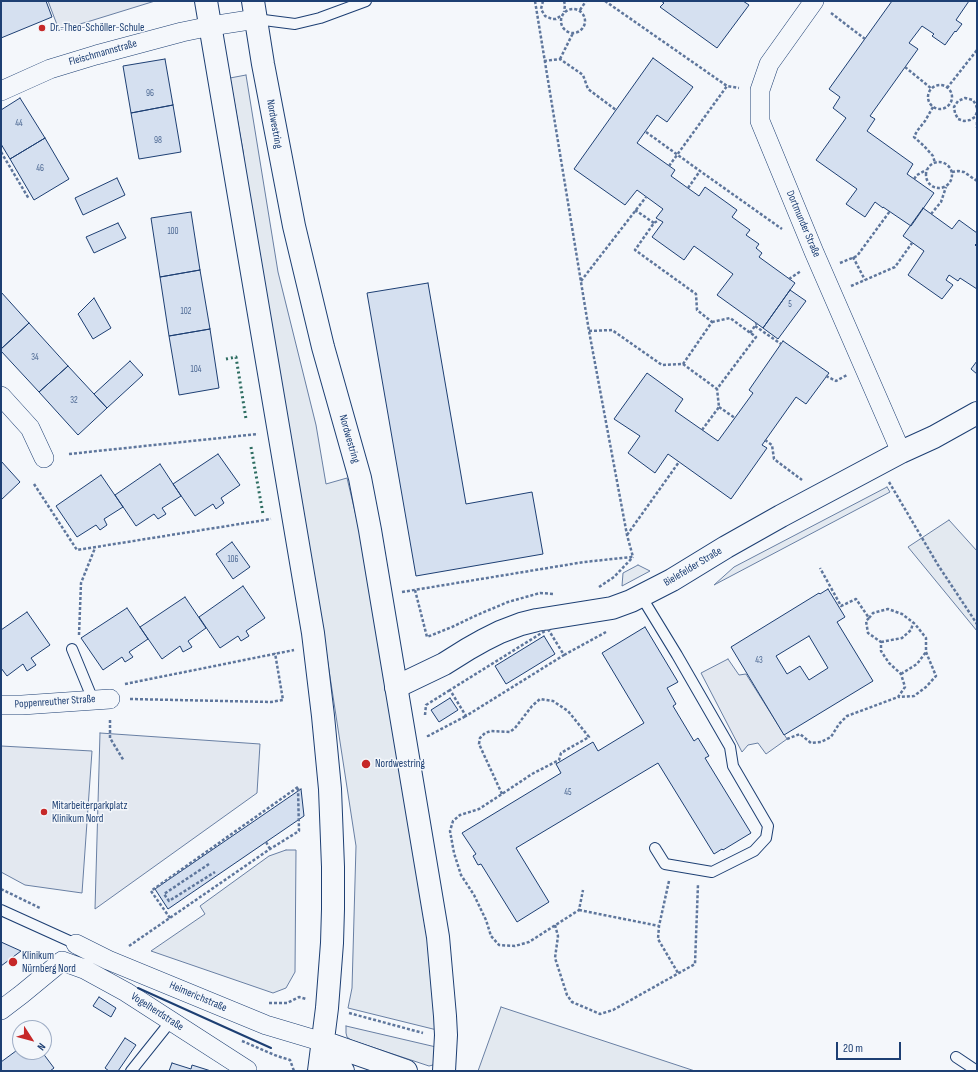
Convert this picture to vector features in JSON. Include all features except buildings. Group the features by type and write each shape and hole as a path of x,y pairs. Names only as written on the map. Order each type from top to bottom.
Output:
{"main road":[{"path":"206,1 293,516 314,646 323,716 329,775 333,910 327,1008 324,1042 319,1071"},
{"name":"Nordwestring","path":"254,10 294,226 323,347 360,478 438,937 446,1034 444,1071"},
{"name":"Bielefelder Straße","path":"396,687 439,666 500,632 521,624 612,608 631,601 672,580 781,516 901,452 934,437 977,413"},
{"path":"324,1042 343,1071"},
{"path":"324,1042 406,1071"}],"street":[{"name":"Dortmunder Straße","path":"814,1 769,64 760,90 760,121 822,271 901,452"},
{"name":"Fleischmannstraße","path":"1,91 50,69 154,39 211,26 254,10"},
{"path":"1,396 30,428 44,458"},
{"name":"Poppenreuther Straße","path":"1,705 22,705 101,699"},
{"name":"Heimerichstraße","path":"76,944 108,960 266,1025 324,1042"},
{"name":"Vogelherdstraße","path":"1,1010 62,960 84,969 126,992 247,1071"}],"lane":[{"path":"254,10 295,24 320,18 366,1"},
{"path":"641,596 730,747 733,766 768,826 766,838 754,851 712,872 665,864 655,848"},
{"path":"72,649 101,699"},
{"path":"1,910 76,944"},
{"path":"132,1071 171,1021"},
{"path":"956,1056 977,1071"}],"path":[{"path":"381,596 584,562 632,557 581,281 535,1"},
{"path":"543,1 541,9 545,16 552,19 556,19 568,10 580,10"},
{"path":"564,1 565,5 561,18 562,26 567,31 573,33 579,31 584,25 584,17 580,10"},
{"path":"580,10 586,1"},
{"path":"605,1 727,86 669,166"},
{"path":"814,1 865,39"},
{"path":"560,58 573,33"},
{"path":"947,88 977,50"},
{"path":"544,61 560,58 583,75 588,89 616,110"},
{"path":"905,67 932,89"},
{"path":"939,85 947,88 952,98 949,104 944,108 938,109 933,107 929,101 928,95 932,89 939,85"},
{"path":"977,108 976,104 972,100 965,98 958,101 954,107 954,114 958,119 964,121 973,118 977,112"},
{"path":"949,104 954,107"},
{"path":"933,107 914,136 933,156 935,163"},
{"path":"973,118 977,119"},
{"path":"977,122 977,128"},
{"path":"646,132 782,230"},
{"path":"1,152 29,199"},
{"path":"914,179 932,164 940,162 947,164 952,172 952,180 946,186 938,189 930,186 926,179 926,170"},
{"path":"688,188 700,172"},
{"path":"952,172 964,172 977,181"},
{"path":"931,214 941,202 946,186"},
{"path":"581,281 646,197"},
{"path":"636,210 654,222"},
{"path":"822,271 857,256 890,211"},
{"path":"659,220 654,222 635,250 696,294 698,310 712,322"},
{"path":"833,295 895,267 912,242"},
{"path":"853,257 865,280"},
{"path":"682,364 712,322 730,318 756,337 718,389 719,407 702,430"},
{"path":"750,332 756,325 781,344"},
{"path":"590,331 612,330 662,365 682,364 718,389"},
{"path":"719,407 735,418"},
{"path":"70,454 279,432"},
{"path":"765,440 772,445 774,459 802,480"},
{"path":"627,534 679,462"},
{"path":"879,464 938,565 977,624"},
{"path":"34,484 77,550 293,516"},
{"path":"79,639 81,584 95,548"},
{"path":"820,568 841,606 856,598 869,618"},
{"path":"415,590 427,637"},
{"path":"787,739 800,734 811,743 821,742 831,737 839,724 847,716 898,698 914,696 926,687 936,676 926,652 926,638 913,623 902,614 888,609 874,613 866,621 868,634 881,642 902,638 911,630 913,623"},
{"path":"424,718 426,704 548,629 564,655"},
{"path":"426,730 428,736 466,716 564,655 609,630"},
{"path":"881,642 881,651 889,663 901,674 905,687 898,698"},
{"path":"101,699 119,685 314,646"},
{"path":"901,674 917,664 926,652"},
{"path":"101,699 271,702 283,700 276,653"},
{"path":"450,690 456,703 466,716"},
{"path":"101,699 110,738 124,761"},
{"path":"502,794 479,744 480,738 485,733 491,731 510,732 516,728 532,706 540,699 553,701 568,711 589,737 561,754 559,760 532,774 502,794 479,809 460,815 453,821 450,831 454,853 461,875 474,895 486,920 491,936 499,945 515,946 529,942 579,910 659,926"},
{"path":"108,960 170,918 270,849 299,831 300,804 298,787 151,891 161,901 170,918"},
{"path":"266,842 270,849"},
{"path":"209,864 164,894 169,901 215,872"},
{"path":"672,865 659,926 658,939 678,973"},
{"path":"556,925 558,936 555,958 567,995 572,1002 600,1014 613,1010 695,964 699,870"},
{"path":"579,910 583,890"},
{"path":"299,997 327,1008 425,1033 446,1034"}],"shaded area":[{"path":"48,1 155,1 59,30"},
{"path":"246,75 278,272 316,425 326,484 347,478 363,545 428,931 437,1030 348,1008 352,988 356,846 323,631 249,201 243,151 230,78"},
{"path":"887,487 890,492 714,585 734,567"},
{"path":"949,520 977,551 977,631 908,547"},
{"path":"638,565 650,571 622,586 623,573"},
{"path":"728,659 739,675 746,674 787,739 766,754 758,743 748,745 742,752 701,673"},
{"path":"100,733 260,744 257,793 95,909"},
{"name":"Mitarbeiterparkplatz Klinikum Nord","path":"1,746 92,751 82,893 25,885 1,872"},
{"path":"286,850 296,850 295,972 286,988 273,993 151,951 205,914 200,906 269,856"},
{"path":"501,1007 695,1071 478,1071"},
{"path":"346,1026 436,1047 434,1063 433,1065 429,1066 351,1040 347,1037"}],"hedge":[{"path":"226,359 236,357 246,419"},
{"path":"251,447 263,514"}],"wall":[{"path":"138,988 271,1048"}],"place":[{"name":"Dr.-Theo-Schöller-Schule","path":"42,28"},
{"name":"Nordwestring","path":"366,764"},
{"name":"Mitarbeiterparkplatz Klinikum Nord","path":"44,812"},
{"name":"Klinikum Nürnberg Nord","path":"13,962"}]}
